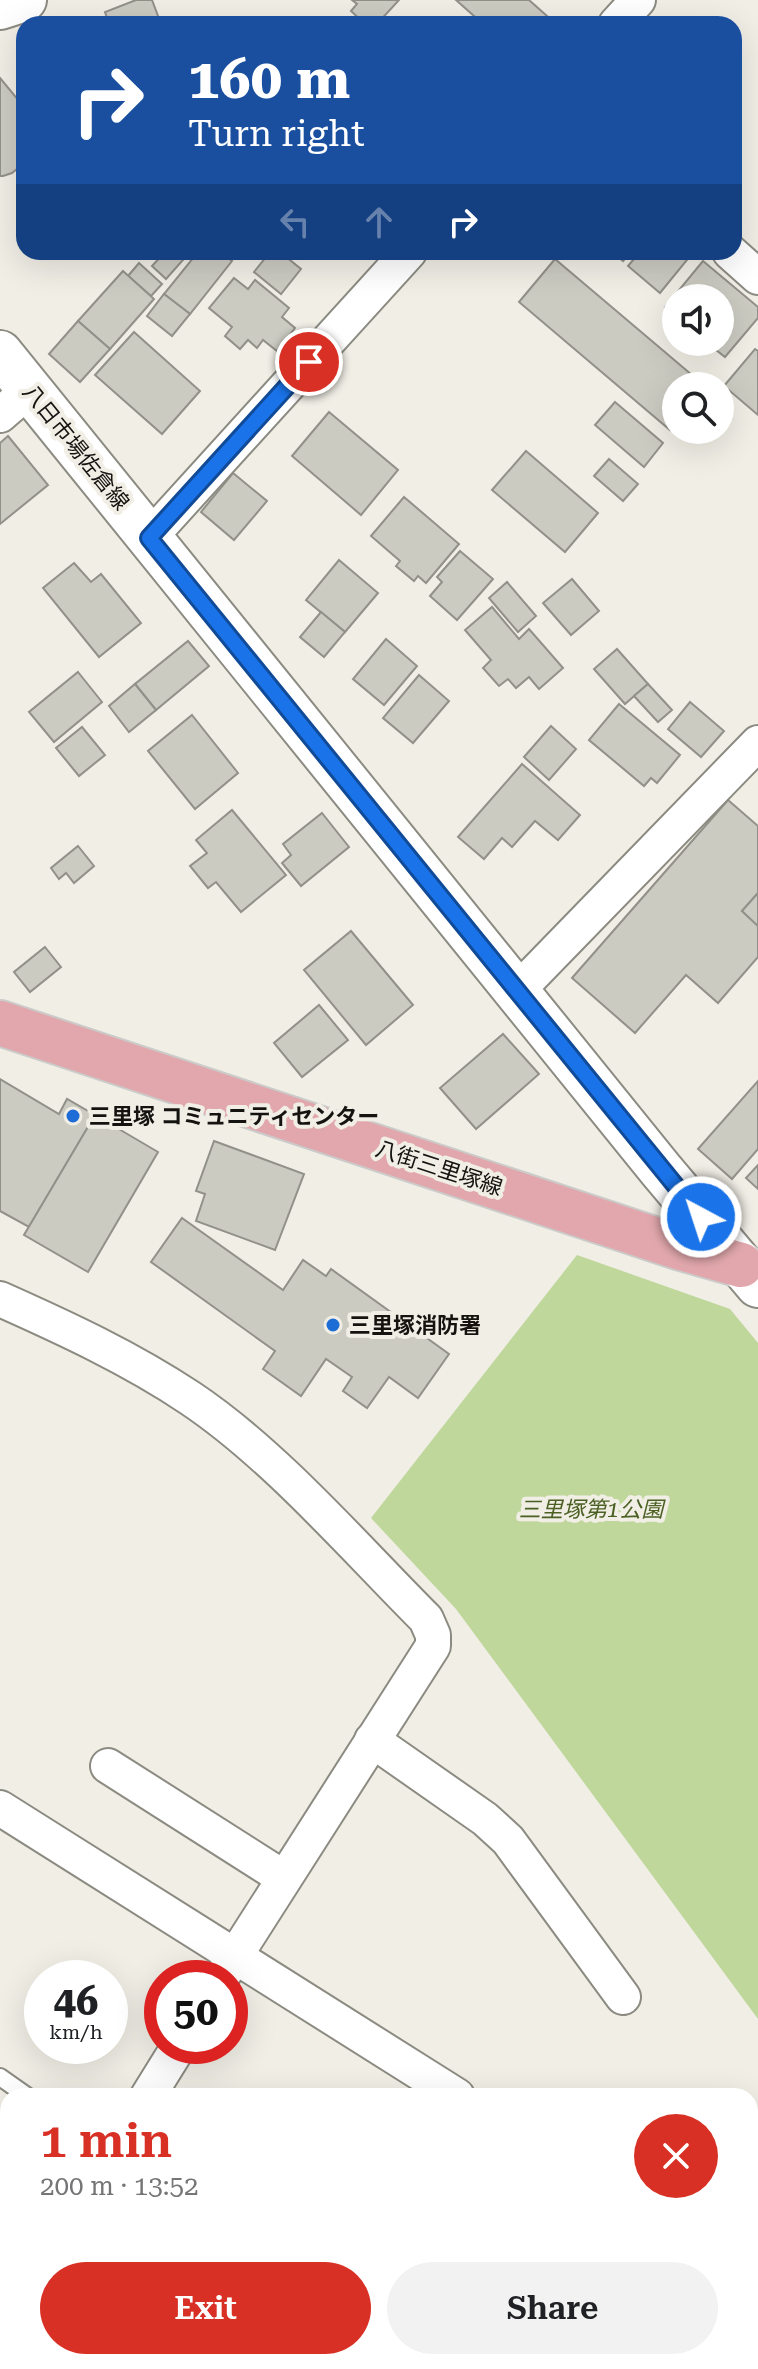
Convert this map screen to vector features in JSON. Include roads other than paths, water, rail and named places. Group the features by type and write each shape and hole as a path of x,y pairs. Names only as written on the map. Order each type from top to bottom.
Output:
{"main road":[{"name":"八日市場佐倉線","path":"0,353 15,403 149,538 750,1275"},
{"name":"八街三里塚線","path":"0,1023 681,1248 750,1275"}],"street":[{"path":"0,8 25,0"},
{"path":"623,16 638,0"},
{"path":"149,538 402,260"},
{"path":"739,260 758,277"},
{"path":"518,990 752,764"},
{"path":"0,1299 101,1346 191,1398 282,1475 426,1619 433,1635 433,1646 233,1960"},
{"path":"372,1740 485,1819 508,1840 623,1997"},
{"path":"108,1766 284,1878"},
{"path":"0,1808 217,1960"},
{"path":"248,1979 443,2088"},
{"path":"153,2088 168,2064"}],"place":[{"name":"三里塚 コミュニティセンター","path":"73,1116"},
{"name":"三里塚消防署","path":"333,1325"}],"park label":[{"name":"三里塚第1公園","path":"591,1509"}]}
